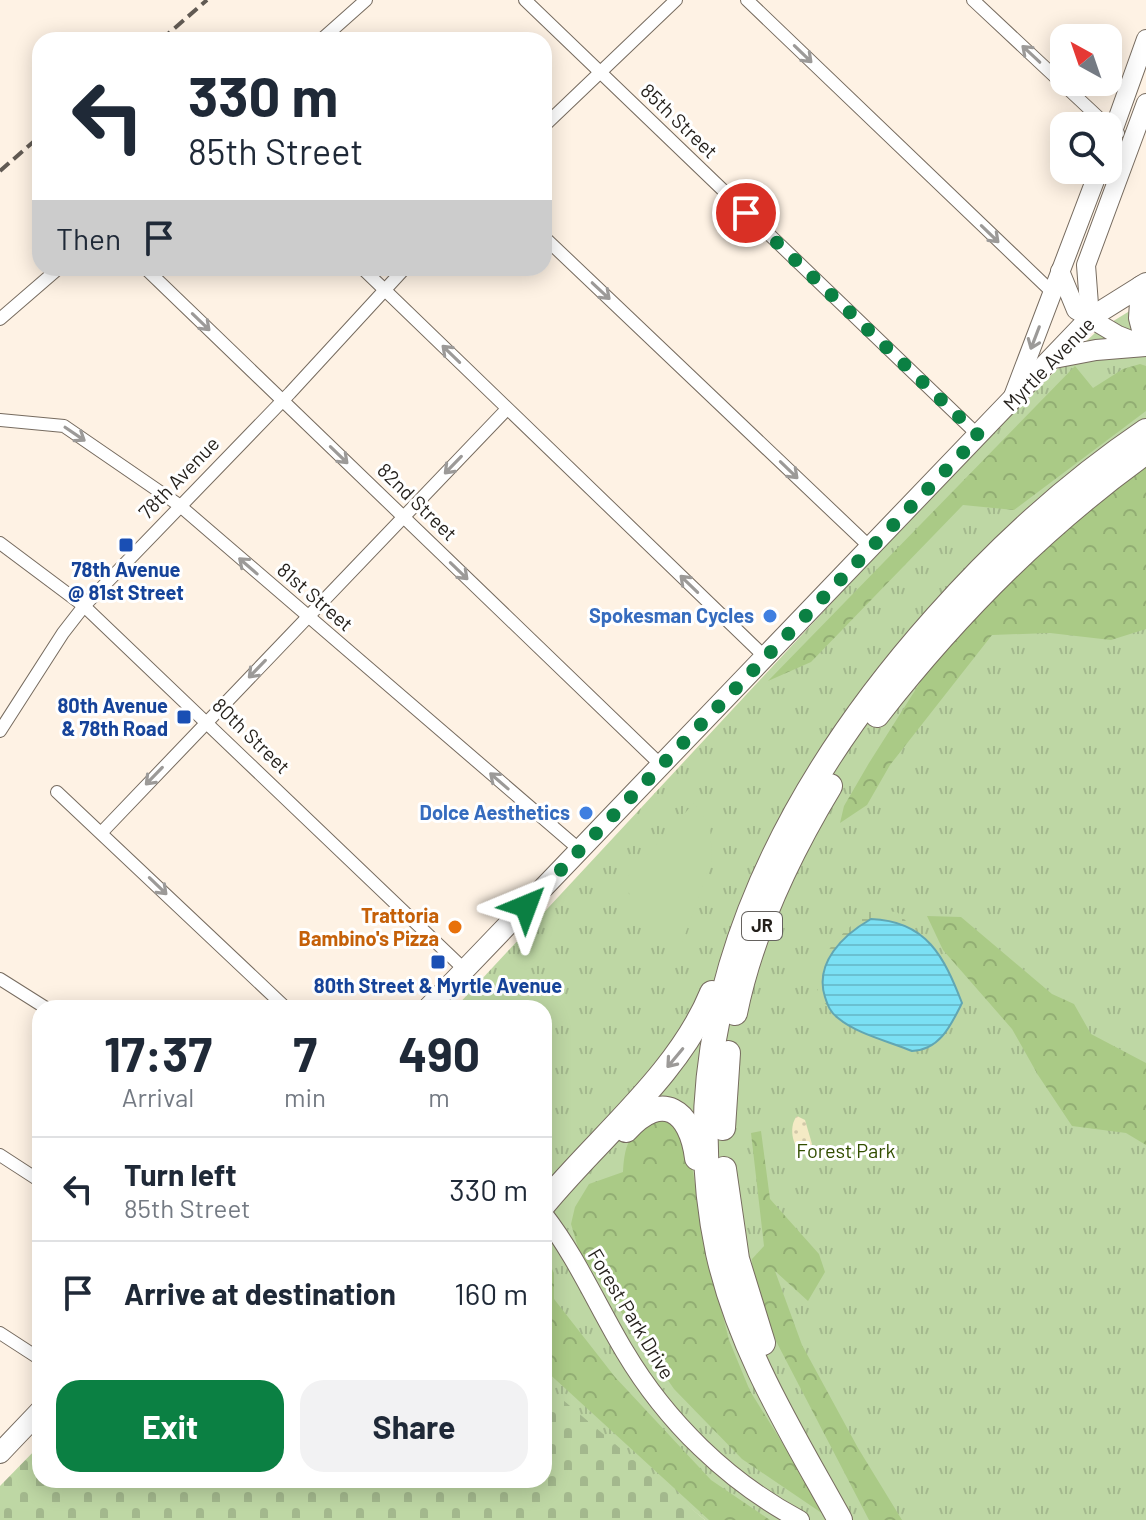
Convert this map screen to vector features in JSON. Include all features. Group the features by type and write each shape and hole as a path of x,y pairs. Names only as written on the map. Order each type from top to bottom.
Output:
{"highway":[{"name":"JR","path":"845,1516 762,1380 736,1316 718,1252 708,1177 708,1089 721,1005 738,941 788,825 838,743 892,669 957,594 999,552 1062,495 1146,431"},
{"name":"JR","path":"845,1516 773,1368 737,1259 726,1184 724,1107 731,1031 742,985 759,932 795,851 828,789 877,715 933,645 993,581 1058,521 1146,452"},
{"path":"555,1182 684,1047 702,1018 738,941"},
{"path":"552,1205 637,1118 648,1111 668,1109 684,1118 694,1135 701,1198 718,1252"}],"main road":[{"path":"1120,112 1146,39"},
{"path":"1090,318 1086,265 1146,103"},
{"path":"1010,405 1094,184"},
{"path":"1060,271 1076,310 1118,335 1146,346"},
{"path":"1144,285 1139,318 1146,346"},
{"name":"Myrtle Avenue","path":"436,1000 1010,405 1090,318 1144,285"},
{"path":"1054,358 1096,350 1146,346"},
{"name":"Forest Park Drive","path":"552,1224 652,1393 686,1433 721,1465 757,1494 800,1520"},
{"path":"0,1453 32,1419"}],"street":[{"path":"332,30 366,0"},
{"name":"85th Street","path":"525,0 979,436"},
{"path":"552,119 676,0"},
{"path":"747,0 1052,292"},
{"path":"973,0 989,6 1087,112"},
{"path":"1122,138 1133,138"},
{"path":"552,245 871,548"},
{"path":"0,319 50,276"},
{"name":"82nd Street","path":"153,276 661,765"},
{"path":"370,276 765,657"},
{"name":"78th Avenue","path":"0,731 84,606 398,276"},
{"path":"102,832 507,409"},
{"name":"81st Street","path":"0,420 64,426 179,505 580,850"},
{"name":"80th Street","path":"0,543 84,606 465,970"},
{"path":"57,792 278,1000"},
{"path":"0,979 33,1000"},
{"path":"0,1155 32,1176"},
{"path":"0,1333 32,1354"}],"green space":[{"name":"Forest Park","path":"1146,301 1146,1520 705,1520 552,1397 552,1000 462,1000 983,440 1097,331"},
{"path":"1140,364 1146,366 1146,411 1014,510 963,505 811,662 768,681 1075,366 1093,388 1123,369"},
{"path":"1146,466 1146,629 1111,640 1050,633 992,635 890,765 867,805 840,823 844,806 935,659 994,596 1069,525"},
{"path":"694,803 710,826 712,860 682,943 620,885"},
{"path":"870,910 897,912 914,929 885,919 820,982 830,1010 819,994 819,969 832,946"},
{"path":"927,916 961,917 1052,994 1074,1004 1091,1034 1146,1063 1146,1145 1126,1133 1072,1126 1012,1029 943,950"},
{"path":"658,1117 677,1127 689,1148 705,1245 729,1340 750,1391 829,1518 742,1459 674,1389 579,1251 571,1224 575,1207 589,1184 623,1172 625,1152 631,1138"},
{"path":"761,1131 770,1199 819,1254 825,1272 808,1301 775,1271 802,1345 858,1448 902,1520 869,1520 777,1343 753,1282 752,1259 764,1246 751,1133"},
{"path":"552,1269 554,1299 615,1377 711,1480 770,1520 709,1520 552,1376"},
{"path":"552,1391 705,1520 0,1520 0,1486 32,1453 32,1488 552,1488"}],"sand":[{"path":"797,1116 805,1120 812,1144 809,1151 803,1153 792,1135"}],"water":[{"path":"871,919 906,926 931,944 948,971 962,1003 943,1035 922,1050 912,1051 873,1037 846,1024 828,1006 823,985 827,962 850,933"}],"railway":[{"path":"170,32 207,0"},
{"path":"0,171 32,143"}],"place":[{"name":"78th Avenue @ 81st Street","path":"126,545"},
{"name":"Spokesman Cycles","path":"770,616"},
{"name":"80th Avenue & 78th Road","path":"184,717"},
{"name":"Dolce Aesthetics","path":"586,813"},
{"name":"Trattoria Bambino's Pizza","path":"455,927"},
{"name":"80th Street & Myrtle Avenue","path":"438,962"}],"route":[{"path":"526,906 979,436 746,213"}]}
